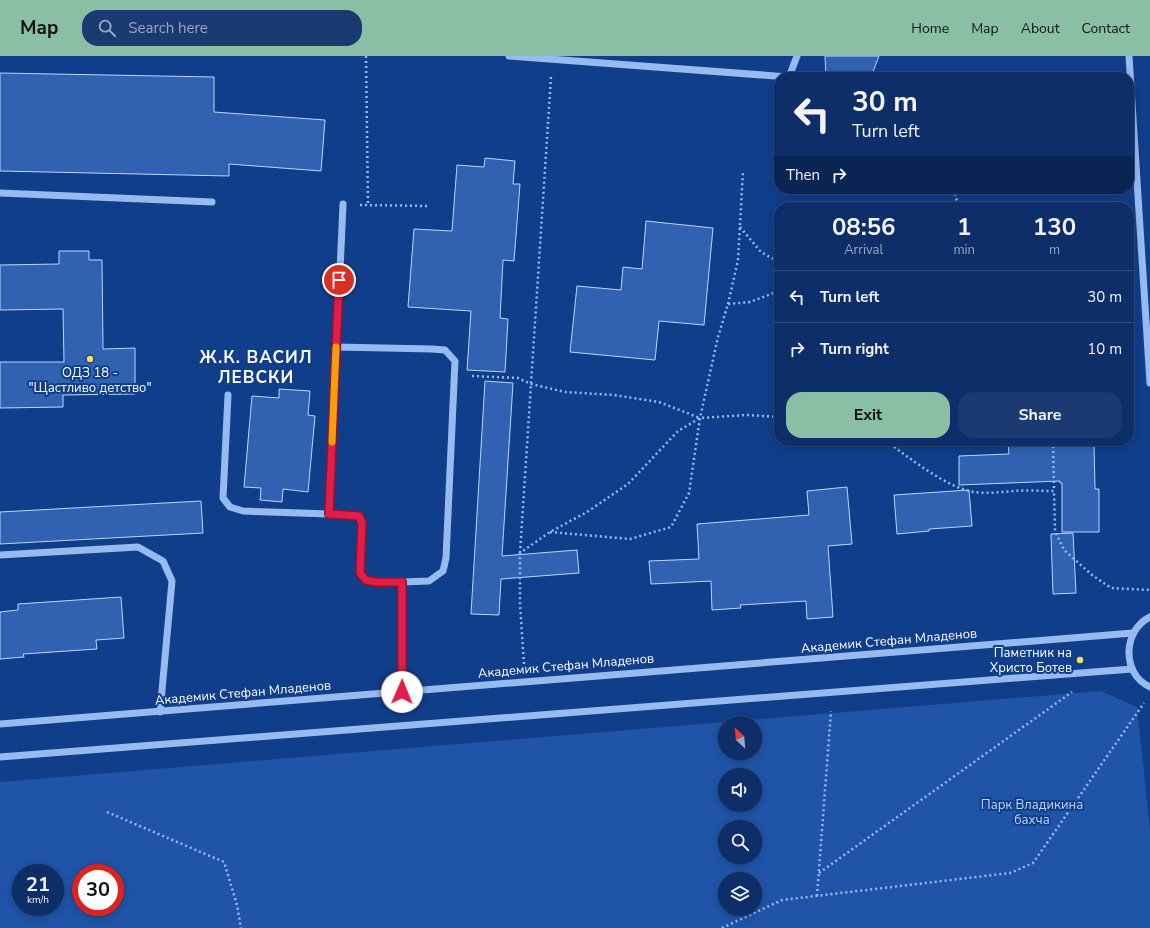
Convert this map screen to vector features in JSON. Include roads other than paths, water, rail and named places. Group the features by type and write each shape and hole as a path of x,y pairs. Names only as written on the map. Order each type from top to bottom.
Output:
{"street":[{"path":"509,56 774,76"},
{"path":"791,72 797,56"},
{"path":"1129,56 1130,72"},
{"path":"1134,132 1150,383"},
{"path":"0,193 212,202"},
{"path":"329,514 343,204"},
{"path":"228,395 223,498 230,507 243,511 359,516 362,523 360,573 366,580 375,582 429,581 443,571 446,558 455,361 445,350 336,347"},
{"path":"0,555 138,547 163,561 172,581 160,712"},
{"path":"402,582 402,692"},
{"path":"1150,617 1144,620 1135,629 1130,641 1128,654 1132,669 1137,677 1150,687"},
{"name":"Академик Стефан Младенов","path":"0,724 1133,633"},
{"path":"0,758 1132,669"}],"place":[{"name":"ОДЗ 18 - \"Щастливо детство\"","path":"90,359"},
{"name":"Паметник на Христо Ботев","path":"1080,660"}],"district":[{"name":"Ж.К. ВАСИЛ ЛЕВСКИ","path":"256,367"}],"park label":[{"name":"Парк Владикина бахча","path":"1032,812"}]}
